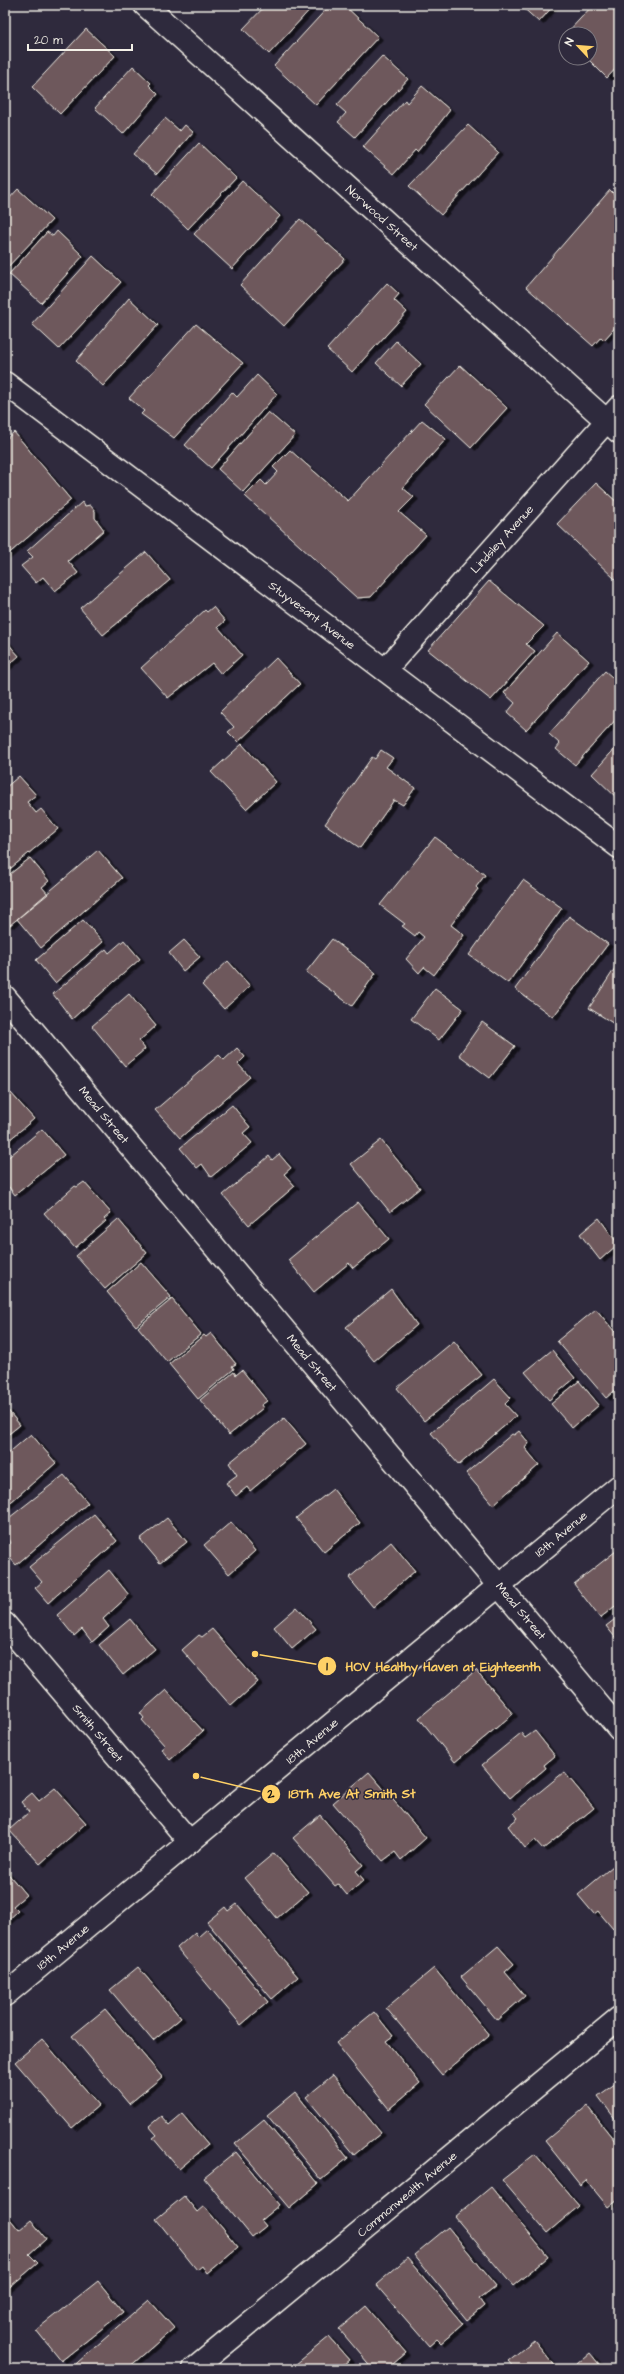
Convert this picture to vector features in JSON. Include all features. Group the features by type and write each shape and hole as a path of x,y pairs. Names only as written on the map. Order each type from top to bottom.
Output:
{"street":[{"name":"Norwood Street","path":"145,5 615,420"},
{"name":"Stuyvesant Avenue","path":"5,383 619,847"},
{"name":"Lindsley Avenue","path":"385,670 615,420"},
{"name":"Mead Street","path":"5,997 500,1585 619,1729"},
{"name":"18th Avenue","path":"5,1995 619,1486"},
{"name":"Smith Street","path":"5,1624 190,1842"},
{"name":"Commonwealth Avenue","path":"194,2369 619,2018"}],"building":[{"path":"266,5 314,5 269,54 243,29"},
{"path":"330,5 344,5 378,37 316,105 274,66"},
{"path":"520,5 554,5 539,22"},
{"path":"593,5 619,5 619,65 607,78 595,66 598,66 598,26 573,26"},
{"path":"86,29 115,56 60,114 32,87"},
{"path":"382,56 408,79 355,137 338,122 346,113 337,105"},
{"path":"133,66 151,83 149,85 158,94 123,134 95,108"},
{"path":"422,86 450,110 417,152 415,150 394,174 363,147 405,100 407,103"},
{"path":"165,118 180,131 185,125 193,132 157,174 133,154"},
{"path":"468,125 498,152 441,215 409,186"},
{"path":"199,143 236,178 188,229 152,194"},
{"path":"242,181 280,216 232,269 194,234"},
{"path":"18,189 52,220 5,270 5,203"},
{"path":"610,190 619,199 619,323 604,340 601,337 593,346 526,287"},
{"path":"300,219 345,259 284,326 240,285"},
{"path":"57,231 83,256 41,303 9,274 47,232 53,236"},
{"path":"93,256 121,282 59,349 32,324"},
{"path":"387,283 399,294 394,300 407,312 352,372 327,349"},
{"path":"129,298 158,325 103,386 76,361"},
{"path":"196,324 243,363 174,438 141,414 144,411 129,398"},
{"path":"396,341 421,364 401,386 376,363"},
{"path":"460,365 507,408 471,448 424,404"},
{"path":"257,375 277,394 211,468 185,445 232,392 237,397"},
{"path":"268,412 295,435 243,492 218,469"},
{"path":"422,420 446,439 403,488 414,497 399,512 426,535 371,597 357,598 245,496 261,480 266,485 278,472 273,467 290,450 348,501"},
{"path":"14,432 71,500 5,557 5,440"},
{"path":"596,483 619,504 619,575 615,579 557,524"},
{"path":"82,502 85,506 90,505 95,511 95,518 104,530 68,561 78,573 55,591 43,577 36,583 21,566 33,557 27,551"},
{"path":"146,552 170,580 103,635 80,608"},
{"path":"489,581 544,626 526,644 535,651 491,700 428,650"},
{"path":"213,607 225,621 218,627 242,655 221,674 212,663 168,698 141,668 205,610 207,612"},
{"path":"557,633 589,661 526,730 507,713 515,703 504,693"},
{"path":"5,640 19,656 5,668"},
{"path":"276,658 300,684 238,742 228,732 234,727 220,712"},
{"path":"605,671 619,683 619,716 575,765 556,749 560,744 549,734"},
{"path":"242,744 276,782 246,809 211,772"},
{"path":"619,744 619,800 592,774"},
{"path":"381,750 393,758 386,767 415,788 403,805 394,800 360,848 325,824 372,757 375,759"},
{"path":"19,776 36,795 27,802 36,813 41,809 58,829 5,873 5,788"},
{"path":"435,837 485,875 476,887 478,889 451,925 464,935 434,975 424,967 419,973 406,959 424,937 418,932 415,936 402,926 405,924 380,905"},
{"path":"98,850 122,878 41,948 17,919"},
{"path":"30,858 49,881 42,887 48,894 10,925 8,924 5,926 5,878"},
{"path":"523,880 562,908 508,983 469,955"},
{"path":"569,916 608,944 553,1017 515,989"},
{"path":"83,920 103,942 55,983 36,960"},
{"path":"332,939 376,973 352,1006 306,972"},
{"path":"124,940 140,959 72,1019 53,994 106,949 109,953"},
{"path":"184,940 200,957 183,971 169,953"},
{"path":"228,961 250,986 224,1009 202,985"},
{"path":"619,962 619,1027 589,1008"},
{"path":"435,988 463,1009 439,1040 411,1019"},
{"path":"129,994 156,1026 139,1041 145,1049 125,1066 92,1026"},
{"path":"482,1022 515,1046 490,1078 459,1055"},
{"path":"237,1048 245,1057 238,1064 250,1077 180,1138 155,1110 219,1055 224,1060"},
{"path":"11,1093 34,1119 8,1141 5,1148 5,1098"},
{"path":"232,1105 250,1127 243,1133 252,1143 211,1177 202,1164 197,1168 180,1148"},
{"path":"42,1129 64,1155 15,1195 5,1182 5,1160"},
{"path":"381,1140 420,1188 390,1212 351,1164"},
{"path":"279,1154 291,1168 284,1174 295,1186 249,1225 223,1195 269,1156 272,1160"},
{"path":"84,1182 111,1213 104,1219 106,1221 75,1248 44,1213 75,1186 77,1187"},
{"path":"358,1202 389,1239 353,1268 349,1263 314,1292 288,1260"},
{"path":"599,1218 618,1244 600,1260 580,1234"},
{"path":"118,1219 147,1253 105,1289 76,1256"},
{"path":"141,1262 171,1297 136,1326 107,1292"},
{"path":"391,1289 417,1325 374,1361 346,1327"},
{"path":"172,1299 201,1334 167,1362 138,1327"},
{"path":"596,1309 619,1337 619,1387 606,1398 557,1341"},
{"path":"211,1333 236,1364 232,1366 234,1369 198,1399 169,1364 204,1335 206,1337"},
{"path":"454,1341 482,1375 424,1421 397,1388"},
{"path":"552,1350 575,1378 549,1400 525,1372"},
{"path":"242,1370 267,1401 261,1405 263,1408 229,1435 200,1400 234,1372 236,1375"},
{"path":"494,1379 511,1398 505,1404 516,1416 459,1465 431,1433"},
{"path":"579,1381 599,1405 572,1428 551,1404"},
{"path":"5,1407 20,1425 5,1437"},
{"path":"284,1418 306,1444 250,1491 247,1487 236,1496 226,1483 237,1475 229,1463"},
{"path":"519,1431 529,1443 525,1448 539,1465 493,1505 466,1473 512,1434 514,1435"},
{"path":"31,1434 56,1463 5,1507 5,1456"},
{"path":"64,1475 88,1503 16,1565 5,1552 5,1548 11,1543 5,1536 5,1521"},
{"path":"333,1489 360,1523 324,1552 296,1518"},
{"path":"94,1514 117,1541 48,1603 35,1588 42,1582 29,1567"},
{"path":"167,1518 187,1542 160,1563 140,1539"},
{"path":"231,1522 255,1551 229,1574 204,1545"},
{"path":"391,1542 415,1571 373,1607 349,1578"},
{"path":"616,1551 619,1555 619,1603 600,1618 574,1584"},
{"path":"109,1570 129,1595 103,1619 109,1627 92,1642 82,1629 74,1636 57,1615"},
{"path":"297,1607 316,1629 292,1649 274,1627"},
{"path":"619,1616 619,1642 606,1626"},
{"path":"130,1619 155,1649 123,1675 99,1645"},
{"path":"212,1629 258,1682 231,1706 182,1650 199,1635 202,1637"},
{"path":"476,1670 513,1714 455,1762 419,1718"},
{"path":"166,1690 203,1731 170,1760 161,1749 165,1746 142,1720 144,1718 140,1713"},
{"path":"535,1731 555,1756 544,1765 546,1768 510,1798 482,1765 521,1733 525,1738"},
{"path":"369,1772 426,1838 401,1860 395,1852 383,1861 333,1803"},
{"path":"564,1772 594,1808 543,1849 535,1840 525,1848 508,1826 518,1818 514,1813"},
{"path":"55,1788 86,1823 40,1864 9,1830 29,1812 21,1802 32,1793 39,1801"},
{"path":"320,1815 363,1865 356,1871 364,1880 347,1895 338,1884 335,1886 293,1838"},
{"path":"274,1853 308,1892 277,1918 244,1878"},
{"path":"619,1861 619,1925 613,1929 598,1911 594,1914 578,1895"},
{"path":"5,1870 26,1895 13,1906 18,1911 5,1923"},
{"path":"237,1904 298,1977 272,1999 207,1922 225,1907 228,1911"},
{"path":"207,1929 268,2002 241,2025 177,1948 195,1932 198,1937"},
{"path":"498,1946 514,1964 505,1972 525,1996 497,2020 461,1977"},
{"path":"138,1967 181,2018 153,2041 110,1990"},
{"path":"434,1968 489,2035 442,2075 386,2008"},
{"path":"105,2009 162,2077 129,2104 72,2036"},
{"path":"374,2012 393,2036 386,2041 420,2083 389,2109 336,2043"},
{"path":"42,2039 99,2105 72,2128 15,2062"},
{"path":"333,2075 381,2133 354,2155 306,2097"},
{"path":"619,2081 619,2124 598,2096"},
{"path":"295,2092 348,2158 321,2180 267,2115"},
{"path":"587,2106 619,2146 616,2151 619,2154 619,2198 608,2207 586,2180 580,2185 545,2141"},
{"path":"182,2114 208,2145 179,2169 153,2138 157,2135 149,2126 161,2116 169,2125"},
{"path":"264,2120 318,2184 289,2208 235,2144"},
{"path":"236,2152 279,2205 261,2220 266,2226 252,2237 204,2178"},
{"path":"535,2154 579,2206 547,2233 502,2180"},
{"path":"491,2187 548,2257 513,2286 455,2217"},
{"path":"184,2196 197,2212 204,2206 238,2247 207,2273 202,2266 197,2270 156,2219"},
{"path":"6,2214 19,2230 31,2220 46,2239 29,2254 38,2263 5,2291"},
{"path":"448,2227 496,2286 479,2299 484,2306 467,2320 414,2255"},
{"path":"407,2258 463,2324 441,2343 437,2339 429,2346 376,2285"},
{"path":"98,2281 123,2312 61,2361 36,2330"},
{"path":"149,2300 174,2328 127,2369 70,2369"},
{"path":"366,2306 406,2353 387,2369 373,2369 339,2329"},
{"path":"329,2337 349,2360 338,2369 290,2369"},
{"path":"534,2340 556,2367 553,2369 515,2369 508,2361"},
{"path":"590,2353 603,2369 571,2369"}],"place":[{"name":"HOV Healthy Haven at Eighteenth","path":"255,1654"},
{"name":"18Th Ave At Smith St","path":"196,1776"}]}
